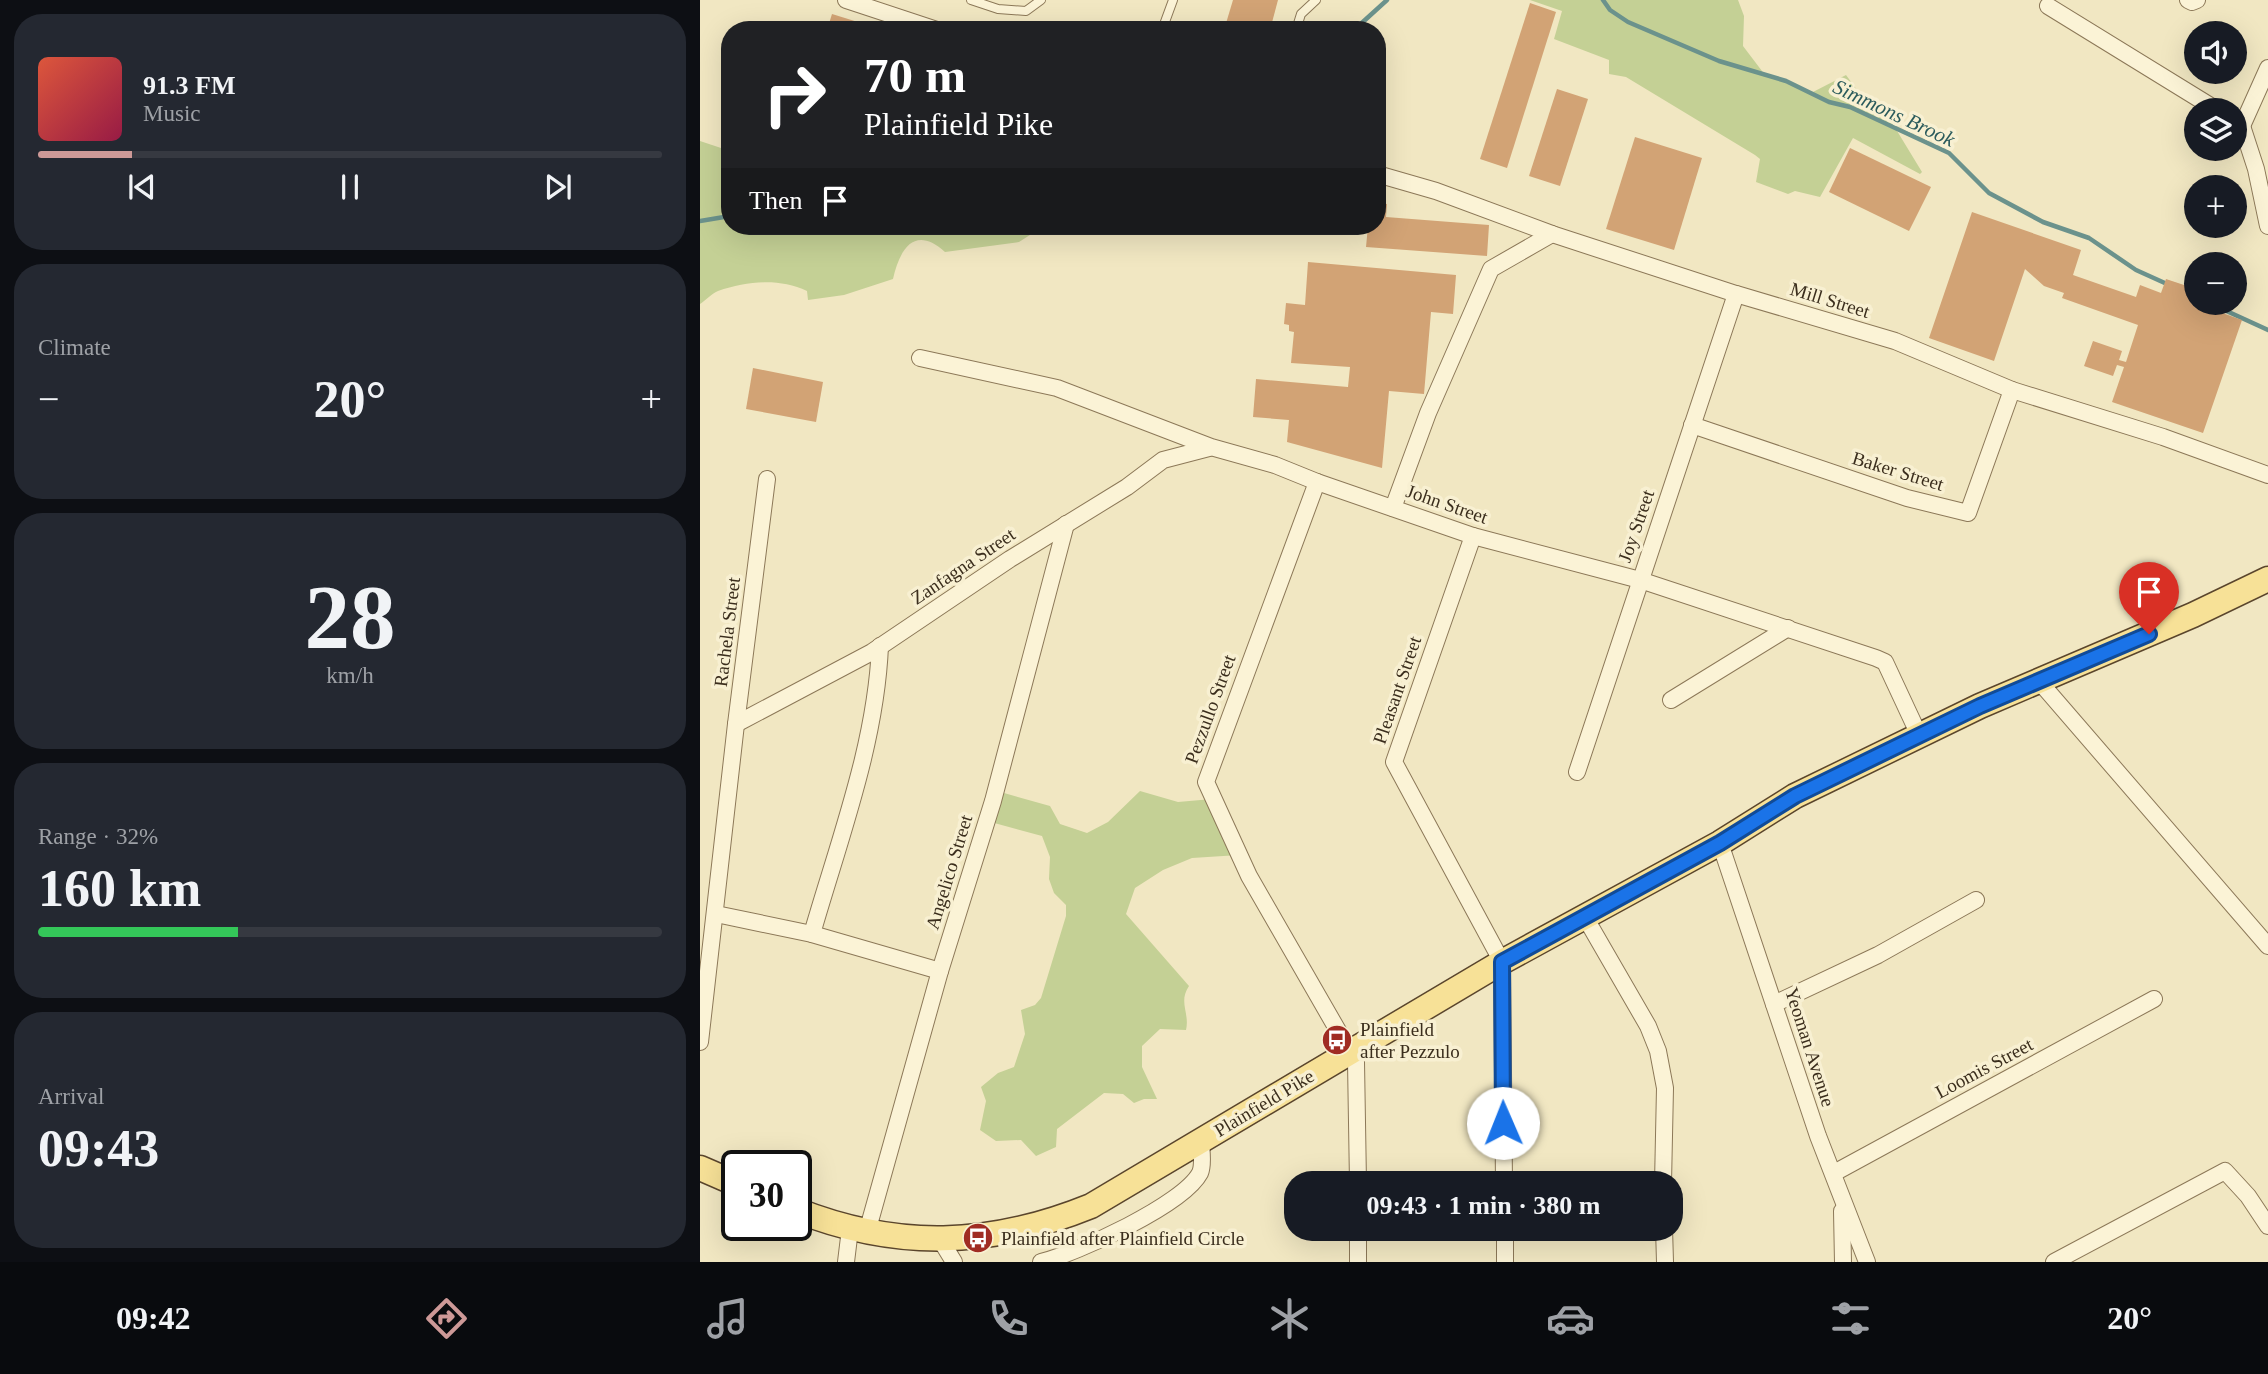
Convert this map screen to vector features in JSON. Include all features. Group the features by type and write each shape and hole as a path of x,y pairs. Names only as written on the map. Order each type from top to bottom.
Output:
{"main road":[{"name":"Plainfield Pike","path":"812,1215 859,1230 905,1238 940,1239 1004,1232 1056,1220 1091,1206 1502,962 1720,843 1795,796 2038,680 2193,615 2268,579"},
{"path":"700,1168 721,1177"}],"street":[{"path":"846,0 873,4 915,21"},
{"path":"2188,0 2197,0"},
{"path":"2048,6 2198,98"},
{"path":"2247,106 2268,68"},
{"path":"2247,146 2256,169 2268,226"},
{"name":"Mill Street","path":"1386,177 1436,191 1552,234 1735,294 1895,341 2012,390 2268,475"},
{"path":"1393,508 1428,413 1490,270 1552,234"},
{"name":"Joy Street","path":"1577,772 1735,294"},
{"name":"John Street","path":"920,358 1057,388 1211,447 1242,454 1473,536 1640,580 1885,662 1919,735"},
{"name":"Baker Street","path":"1692,425 1907,498 1968,513 2012,390"},
{"name":"Zanfagna Street","path":"736,723 880,646 1066,524 1127,488 1163,460 1211,447"},
{"name":"Rachela Street","path":"700,1042 736,723 768,479"},
{"name":"Pezzullo Street","path":"1317,482 1206,782 1249,876 1356,1062 1358,1171"},
{"name":"Angelico Street","path":"846,1262 859,1230 993,801 1066,524"},
{"name":"Pleasant Street","path":"1473,536 1394,762 1502,962"},
{"path":"1671,700 1788,628"},
{"path":"812,934 865,750 878,688 880,646"},
{"path":"2038,680 2268,946"},
{"name":"Yeoman Avenue","path":"1720,843 1818,1136 1867,1262"},
{"path":"1774,1004 1878,955 1976,900"},
{"path":"716,914 812,934 940,971"},
{"path":"1585,916 1647,1026 1658,1051 1665,1088 1663,1171"},
{"path":"1502,962 1504,1171"},
{"name":"Loomis Street","path":"1834,1173 2154,999"},
{"path":"1041,1262 1069,1255 1142,1219 1194,1182 1202,1170 1201,1141"},
{"path":"2054,1262 2225,1171 2248,1196 2268,1226"},
{"path":"1842,1201 1843,1262"},
{"path":"940,1239 954,1262"},
{"path":"1358,1241 1358,1262"},
{"path":"1505,1241 1505,1262"},
{"path":"1664,1241 1665,1262"}],"lane":[{"path":"971,0 998,9 1026,11 1041,0"},
{"path":"1165,21 1173,0"},
{"path":"1299,21 1301,14 1316,0"}],"green space":[{"path":"1530,0 1738,0 1744,16 1743,46 1765,75 1813,92 1846,75 1860,94 1891,121 1922,172 1920,174 1853,138 1820,197 1795,191 1788,194 1756,182 1760,159 1626,77 1609,74 1609,60 1554,39 1562,11"},
{"path":"700,141 721,148 721,235 1030,235 1019,242 945,252 925,240 917,241 905,250 893,279 844,295 808,300 807,291 786,284 763,282 718,291 700,304"},
{"path":"997,791 1050,806 1060,824 1087,833 1108,822 1140,791 1178,802 1212,799 1239,855 1192,858 1163,870 1135,888 1126,914 1189,986 1184,997 1186,1030 1160,1029 1142,1046 1142,1067 1157,1099 1144,1099 1134,1103 1123,1094 1104,1093 1057,1129 1056,1147 1036,1156 1021,1140 996,1141 980,1130 986,1101 981,1087 998,1073 1014,1067 1025,1034 1021,1010 1035,1005 1041,998 1066,916 1066,905 1054,893 1049,879 1050,857 1042,836 987,821"}],"building":[{"path":"1233,0 1278,0 1272,21 1227,21"},
{"path":"1530,3 1556,12 1507,168 1480,159"},
{"path":"832,14 855,21 830,21"},
{"path":"1557,89 1588,99 1560,186 1529,176"},
{"path":"1635,137 1702,158 1674,250 1606,229"},
{"path":"1850,148 1931,187 1909,231 1829,192"},
{"path":"1972,212 2081,250 2073,275 2136,297 2140,285 2161,293 2166,279 2184,285 2184,315 2228,315 2242,320 2203,433 2112,402 2124,367 2117,365 2113,376 2084,366 2093,341 2122,351 2119,360 2126,362 2138,325 2062,298 2064,293 2044,286 2025,269 1994,361 1929,338"},
{"path":"1386,217 1489,225 1487,256 1366,247 1367,235 1386,235"},
{"path":"1308,262 1456,275 1453,314 1431,312 1424,394 1389,391 1382,468 1287,442 1289,420 1253,417 1256,379 1348,387 1350,367 1291,363 1294,332 1289,331 1289,325 1284,324 1286,303 1305,305"},
{"path":"753,368 823,382 816,422 746,409"}],"waterway":[{"name":"Simmons Brook","path":"1364,21 1387,0"},
{"name":"Simmons Brook","path":"1603,0 1610,10 1628,22 1719,61 1786,81 1829,102 1850,107 1949,153 1989,193 2043,222 2089,238 2136,270 2167,284"},
{"name":"Simmons Brook","path":"700,221 721,218"},
{"name":"Simmons Brook","path":"2235,315 2268,330"}],"place":[{"name":"Plainfield after Pezzulo","path":"1337,1040"},
{"name":"Plainfield after Plainfield Circle","path":"978,1238"}],"route":[{"path":"1503,1123 1502,962 1720,843 1795,796 1980,706 2149,634"}]}
